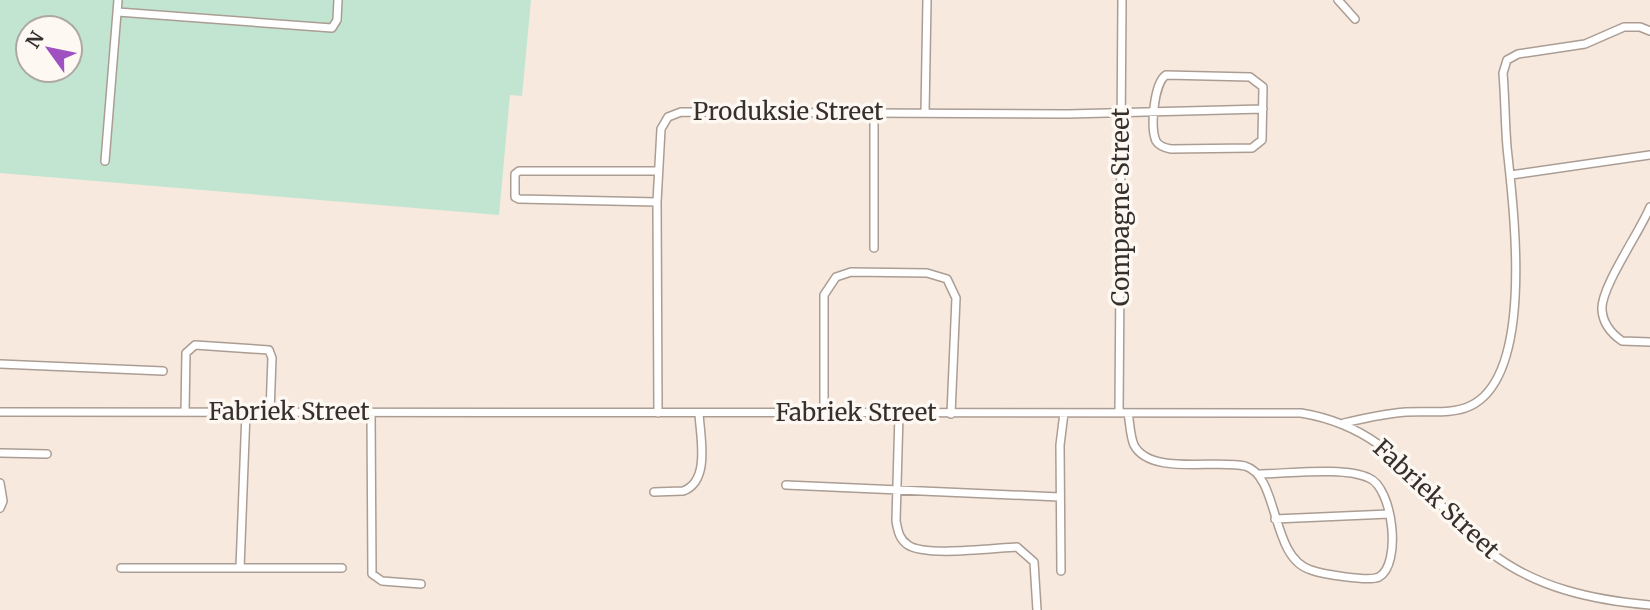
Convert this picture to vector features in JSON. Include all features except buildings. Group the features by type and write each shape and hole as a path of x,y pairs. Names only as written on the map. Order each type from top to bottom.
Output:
{"lane":[{"path":"105,161 118,0"},
{"path":"118,12 332,28 337,20 338,0"},
{"path":"925,113 927,0"},
{"name":"Compagne Street","path":"1119,413 1122,0"},
{"path":"1338,0 1355,19"},
{"path":"1342,423 1398,412 1458,409 1479,400 1493,384 1507,356 1516,284 1503,73 1509,58 1585,44 1624,27 1640,27 1650,31"},
{"path":"1166,75 1250,77 1262,87 1265,137 1252,148 1164,147 1156,140 1154,113 1157,84 1166,75"},
{"name":"Produksie Street","path":"658,413 657,171 661,129 668,117 681,112 1068,114 1263,109"},
{"path":"874,113 874,248"},
{"path":"1511,175 1650,155"},
{"path":"657,171 519,171 515,174 515,197 657,202"},
{"path":"1650,207 1606,291 1602,312 1609,329 1622,341 1650,342"},
{"path":"824,414 824,295 836,277 851,272 927,274 947,279 953,287 951,414"},
{"path":"185,412 186,353 195,345 270,350 270,412"},
{"path":"0,364 163,371"},
{"name":"Fabriek Street","path":"0,412 1301,413 1342,423 1378,441 1471,535 1503,561 1548,585 1575,594 1650,605"},
{"path":"240,568 246,412"},
{"path":"370,412 372,574 382,581 421,584"},
{"path":"653,492 683,491 698,478 701,462 699,413"},
{"path":"1128,413 1133,443 1140,453 1154,461 1245,466 1258,474 1365,476 1372,479 1384,492 1389,514 1392,553 1389,566 1372,580 1309,570 1288,549 1258,474"},
{"path":"899,414 899,536 909,546 925,550 1017,547 1030,556 1036,570 1037,610"},
{"path":"1061,572 1059,497 1064,414"},
{"path":"0,460 0,451 47,454"},
{"path":"0,483 3,501 0,508"},
{"path":"786,485 1059,497"},
{"path":"1275,519 1389,514"},
{"path":"121,568 342,568"}],"green space":[{"path":"0,0 531,0 522,96 510,95 499,215 0,173"}]}
